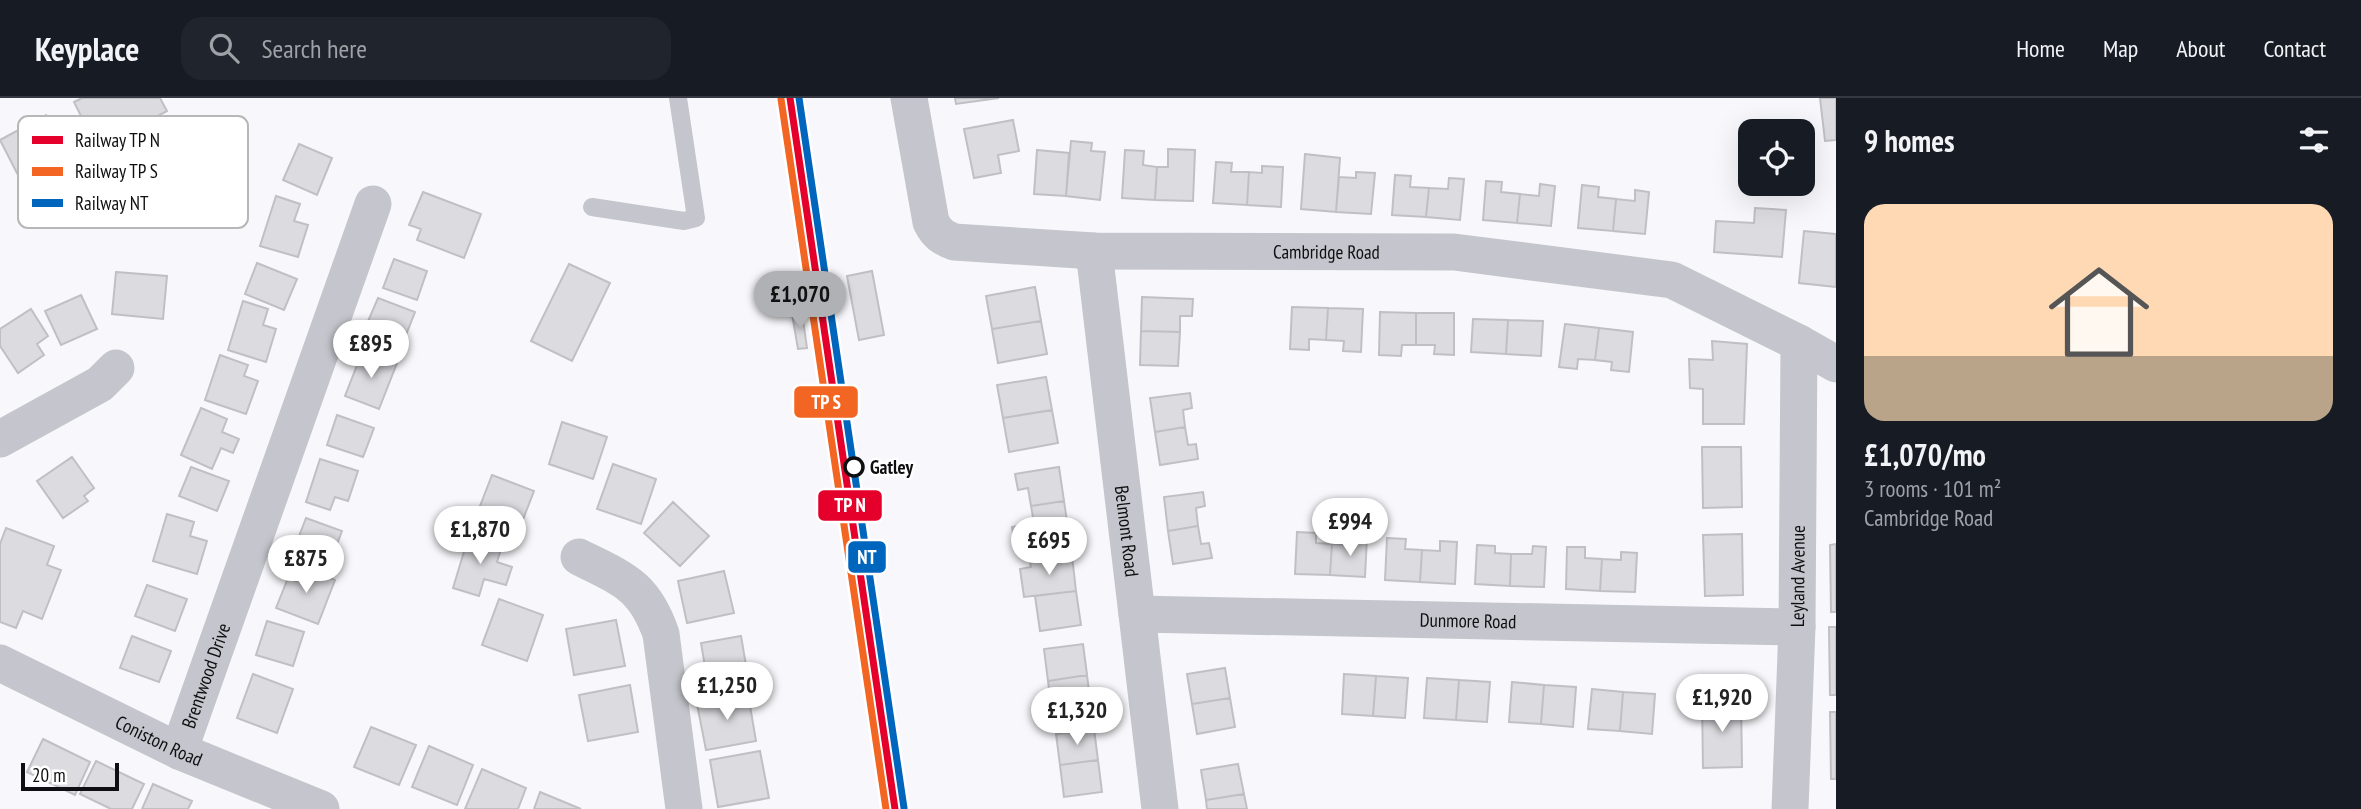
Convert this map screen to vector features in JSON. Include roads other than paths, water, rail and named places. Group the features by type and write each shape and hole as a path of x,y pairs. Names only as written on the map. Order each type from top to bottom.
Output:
{"street":[{"name":"Cambridge Road","path":"909,98 929,215 936,231 954,242 1094,251 1454,252 1672,280 1836,364"},
{"name":"Brentwood Drive","path":"179,751 373,204"},
{"name":"Belmont Road","path":"1094,251 1160,809"},
{"name":"Leyland Avenue","path":"1790,809 1797,627 1799,343"},
{"path":"0,439 100,384 116,368"},
{"path":"579,557 619,577 636,589 647,601 654,615 661,634 684,809"},
{"name":"Dunmore Road","path":"1137,614 1797,627"},
{"name":"Coniston Road","path":"0,663 179,751 321,809"}],"lane":[{"path":"592,207 684,221 696,218 678,98"}],"rail line":[{"name":"NT","path":"799,98 904,808"}],"place":[{"name":"Gatley","path":"854,467"}]}
